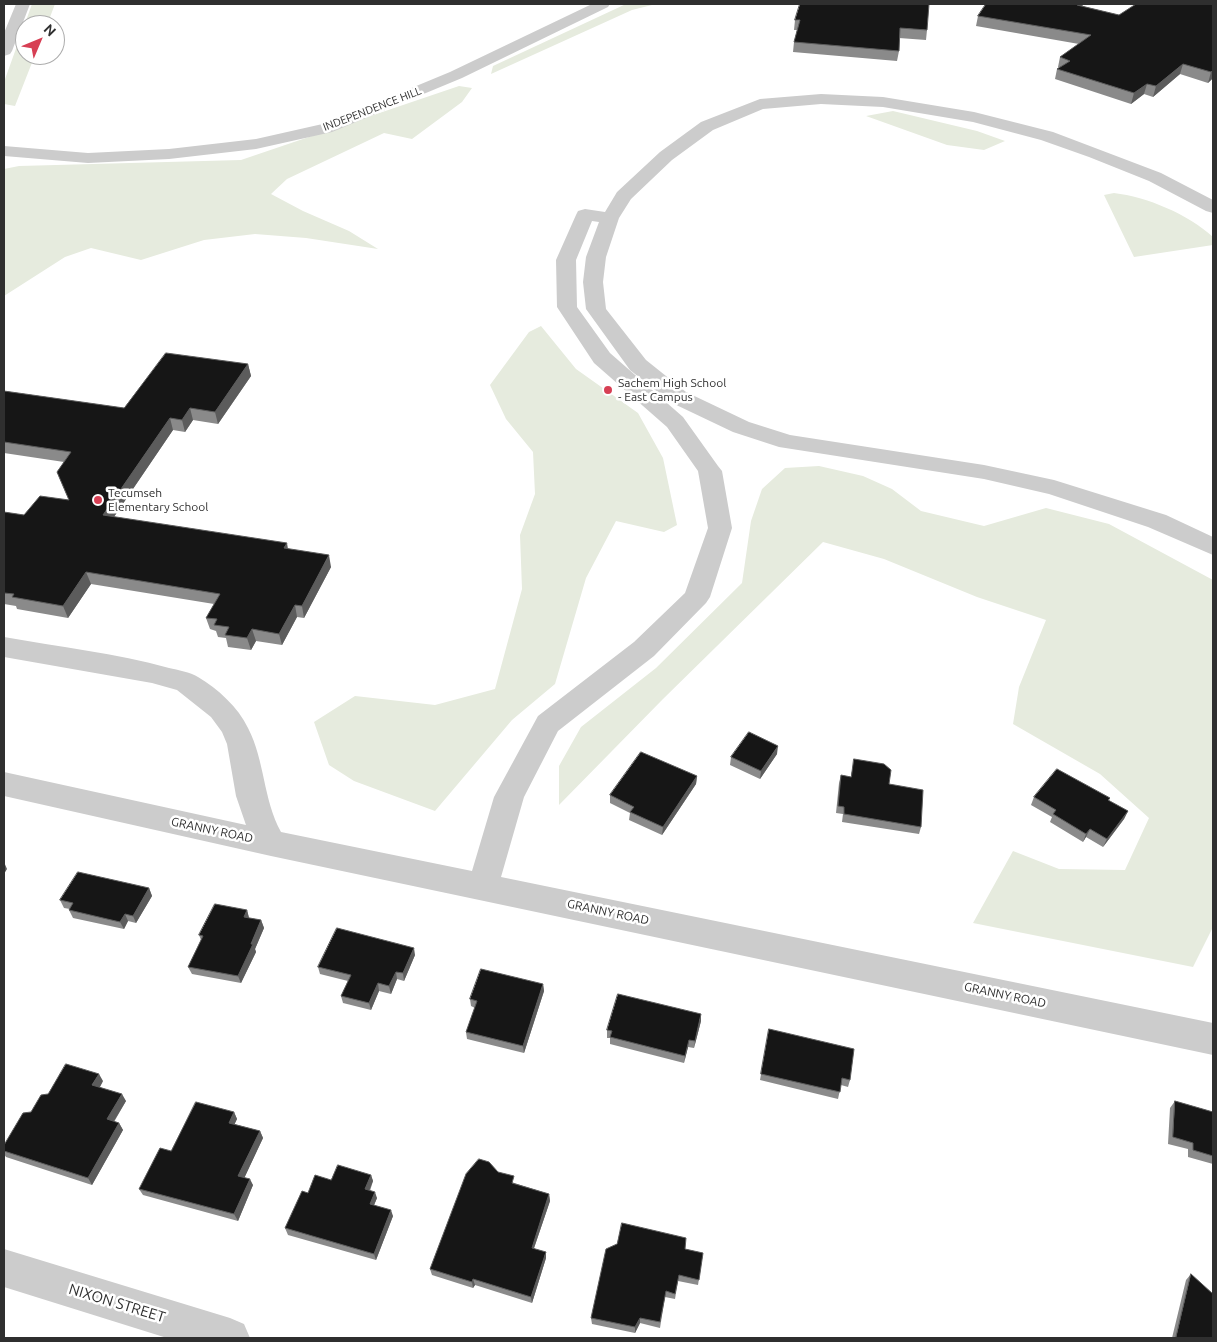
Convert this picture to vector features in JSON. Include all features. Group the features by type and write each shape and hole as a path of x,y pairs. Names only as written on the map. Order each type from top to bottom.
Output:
{"street":[{"path":"4,50 23,4"},
{"name":"INDEPENDENCE HILL","path":"4,151 88,158 169,154 256,144 332,127 456,75 603,4"},
{"path":"1213,207 1155,177 1095,153 1047,136 974,117 893,103 821,99 760,104 707,126 666,156 624,196 610,218 596,257 593,282 596,309 638,365 678,397 741,427 787,442 984,472 1054,488 1157,521 1213,547"},
{"path":"483,886 509,797 548,724 644,649 697,597 720,528 710,472 675,422 602,358 567,307 566,260 585,215 610,218"},
{"path":"4,647 152,673 188,683 221,710 234,728 241,744 251,796 258,818 272,843"},
{"name":"GRANNY ROAD","path":"4,784 272,843 1213,1039"},
{"name":"NIXON STREET","path":"4,1268 229,1338"}],"shaded area":[{"path":"32,4 55,4 51,15 28,15"},
{"path":"626,4 656,4 632,10 491,74 493,66"},
{"path":"15,51 15,65 31,65 15,106 4,104 4,82"},
{"path":"459,86 472,88 462,102 412,139 384,133 287,179 271,194 303,211 349,231 378,249 306,238 255,234 204,240 141,260 91,248 65,257 4,296 4,169 19,166 241,160"},
{"path":"893,111 977,131 1005,141 984,150 947,145 866,116"},
{"path":"1114,193 1140,198 1179,214 1213,237 1213,245 1134,257 1104,195"},
{"path":"541,326 576,369 638,413 663,458 677,525 664,532 616,521 586,578 555,684 512,720 435,811 354,781 329,765 314,722 355,696 435,705 495,689 522,589 520,535 535,494 533,452 506,419 490,385 529,332"},
{"path":"819,466 863,476 892,489 921,511 984,526 1046,508 1109,524 1213,580 1213,927 1193,967 973,923 1013,851 1059,869 1125,870 1149,818 1100,774 1013,724 1019,687 1046,620 977,597 884,559 823,542 663,699 559,805 559,766 581,727 656,668 742,583 751,521 762,489 785,468"}],"building":[{"path":"800,4 929,4 927,30 900,28 899,51 794,42 800,20 795,20"},
{"path":"986,4 1078,4 1119,15 1136,4 1213,4 1213,70 1211,72 1183,64 1156,86 1147,84 1134,93 1057,69 1070,61 1060,57 1091,35 978,16"},
{"name":"Tecumseh Elementary School","path":"166,353 248,364 215,412 190,408 182,420 170,418 103,515 287,543 284,548 329,555 302,606 295,605 279,634 252,629 247,638 225,635 229,627 214,625 217,619 206,618 220,594 86,572 63,606 12,597 14,594 4,593 4,512 24,515 40,496 69,500 57,472 71,452 4,442 4,391 124,408"},
{"path":"749,732 778,746 761,771 731,757"},
{"path":"641,752 697,776 663,827 630,812 634,807 610,795"},
{"path":"854,759 884,764 891,770 889,784 923,790 921,827 844,814 844,807 838,806 841,775 851,777"},
{"path":"1057,769 1110,798 1108,800 1128,811 1107,839 1090,829 1086,834 1053,814 1056,810 1034,797"},
{"path":"78,872 149,888 133,916 125,914 120,922 69,910 73,903 60,900"},
{"path":"215,904 247,910 244,917 261,920 251,944 253,944 238,976 188,967 203,936 199,935"},
{"path":"337,928 414,948 403,973 396,972 389,986 378,983 369,1003 341,996 351,975 318,967"},
{"path":"481,969 543,984 523,1046 466,1032 477,1001 470,999"},
{"path":"618,994 701,1014 695,1041 689,1040 685,1056 610,1037 612,1031 607,1030"},
{"path":"769,1029 854,1049 850,1080 842,1078 840,1092 761,1074"},
{"path":"66,1064 99,1074 92,1085 122,1094 107,1119 119,1123 88,1178 4,1151 4,1145 23,1113 31,1112 41,1095 48,1094"},
{"path":"1175,1101 1213,1112 1213,1156 1193,1150 1193,1143 1173,1137"},
{"path":"196,1102 234,1112 229,1123 260,1131 238,1176 250,1179 234,1214 139,1189 160,1148 171,1151"},
{"path":"479,1159 489,1162 498,1172 514,1176 512,1183 549,1194 532,1248 546,1252 531,1297 473,1279 472,1282 430,1269 466,1174"},
{"path":"338,1165 371,1175 365,1189 375,1192 370,1204 391,1210 374,1254 285,1228 302,1191 308,1193 315,1175 331,1180"},
{"path":"622,1223 686,1238 685,1249 703,1253 699,1280 679,1275 675,1294 666,1291 660,1322 640,1318 635,1327 591,1318 606,1249 617,1244"},
{"path":"1191,1274 1213,1294 1213,1338 1176,1338"}],"place":[{"name":"Sachem High School - East Campus","path":"608,390"},
{"name":"Tecumseh Elementary School","path":"98,500"}]}
